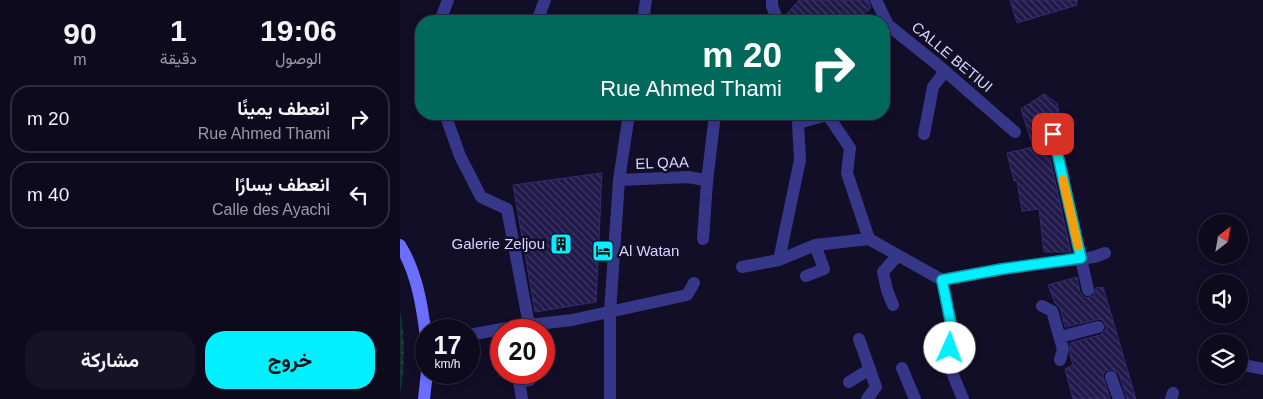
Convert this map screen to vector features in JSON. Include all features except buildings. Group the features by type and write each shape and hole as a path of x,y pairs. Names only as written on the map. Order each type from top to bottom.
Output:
{"street":[{"path":"442,15 448,0"},
{"path":"540,15 544,0"},
{"path":"644,15 646,0"},
{"path":"772,0 776,15"},
{"name":"CALLE BETIUI","path":"876,0 882,15"},
{"name":"CALLE BETIUI","path":"890,30 945,71 1015,132"},
{"path":"924,134 933,87 945,71"},
{"path":"447,120 460,156 482,197 507,209 528,319"},
{"path":"610,399 610,312 619,180 627,120"},
{"path":"707,182 714,120"},
{"path":"779,260 800,160 798,123 808,120"},
{"path":"831,120 850,148 848,173 869,239"},
{"path":"1053,134 1093,256 1088,290"},
{"name":"EL QAA","path":"619,180 703,179 707,182 703,239"},
{"path":"742,266 779,260 815,245 869,239 942,280 1093,256"},
{"path":"400,245 406,254 421,297 424,319"},
{"path":"806,276 824,269 815,245"},
{"path":"894,305 887,290 883,272 897,256"},
{"path":"942,280 954,339 946,358 963,399"},
{"path":"555,323 687,295 694,283"},
{"path":"1042,306 1052,311 1063,349 1060,360"},
{"path":"1060,337 1098,327"},
{"path":"859,340 876,387 867,399"},
{"path":"1248,366 1263,369"},
{"path":"902,368 915,399"},
{"path":"849,382 870,369"},
{"path":"1111,377 1119,399"},
{"path":"424,399 426,384"},
{"path":"520,384 522,399"}],"green space":[{"path":"400,310 404,352 400,394"}],"slow traffic":[{"path":"1063,180 1078,246"}],"place":[{"name":"Galerie Zeljou","path":"561,244"},
{"name":"Al Watan","path":"603,251"}],"route":[{"path":"950,348 954,339 942,280 1081,258 1053,134"}]}
